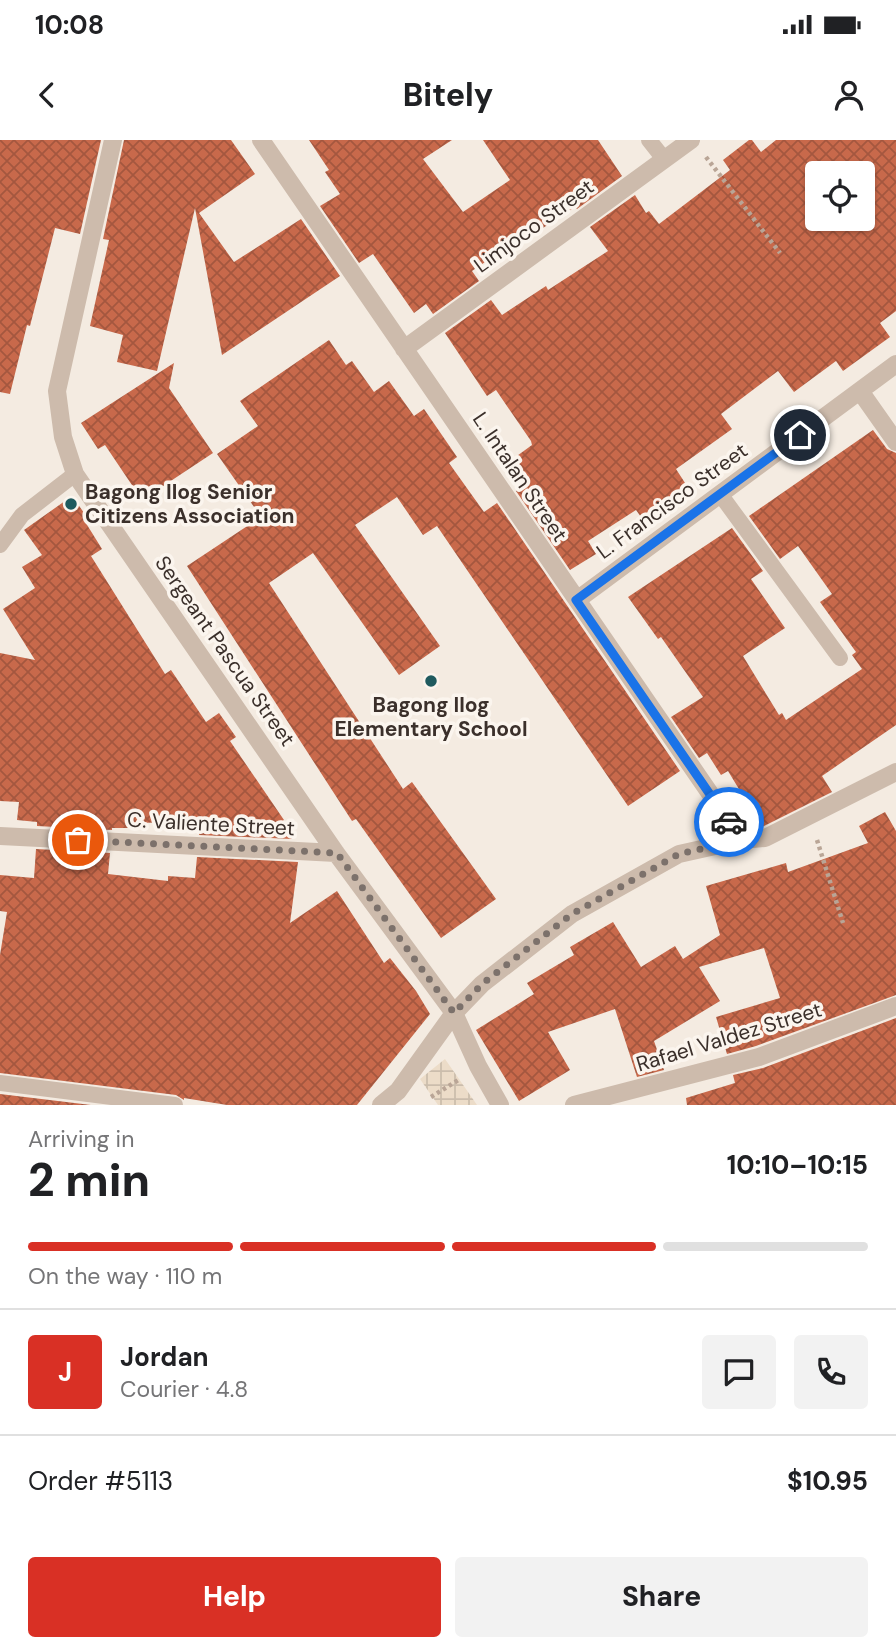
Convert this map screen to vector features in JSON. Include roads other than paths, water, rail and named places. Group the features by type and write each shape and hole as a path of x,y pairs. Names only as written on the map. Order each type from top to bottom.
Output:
{"street":[{"name":"Sergeant Pascua Street","path":"113,140 57,391 63,437 75,474 337,853 454,1013 478,1066 500,1105"},
{"name":"L. Intalan Street","path":"261,140 742,840"},
{"name":"Limjoco Street","path":"404,349 691,140"},
{"name":"L. Francisco Street","path":"576,600 896,364"},
{"path":"860,391 896,442"},
{"path":"381,1105 398,1091 454,1013 482,984 572,914 679,854 742,840 765,838 896,772"},
{"name":"C. Valiente Street","path":"0,836 337,853"},
{"name":"Rafael Valdez Street","path":"574,1105 759,1057 896,1006"}],"lane":[{"path":"649,140 664,159"},
{"path":"0,545 22,515 75,474"},
{"path":"720,494 840,658"},
{"path":"0,1083 175,1105"}],"place":[{"name":"Bagong Ilog Senior Citizens Association","path":"71,504"},
{"name":"Bagong Ilog Elementary School","path":"431,681"}]}
